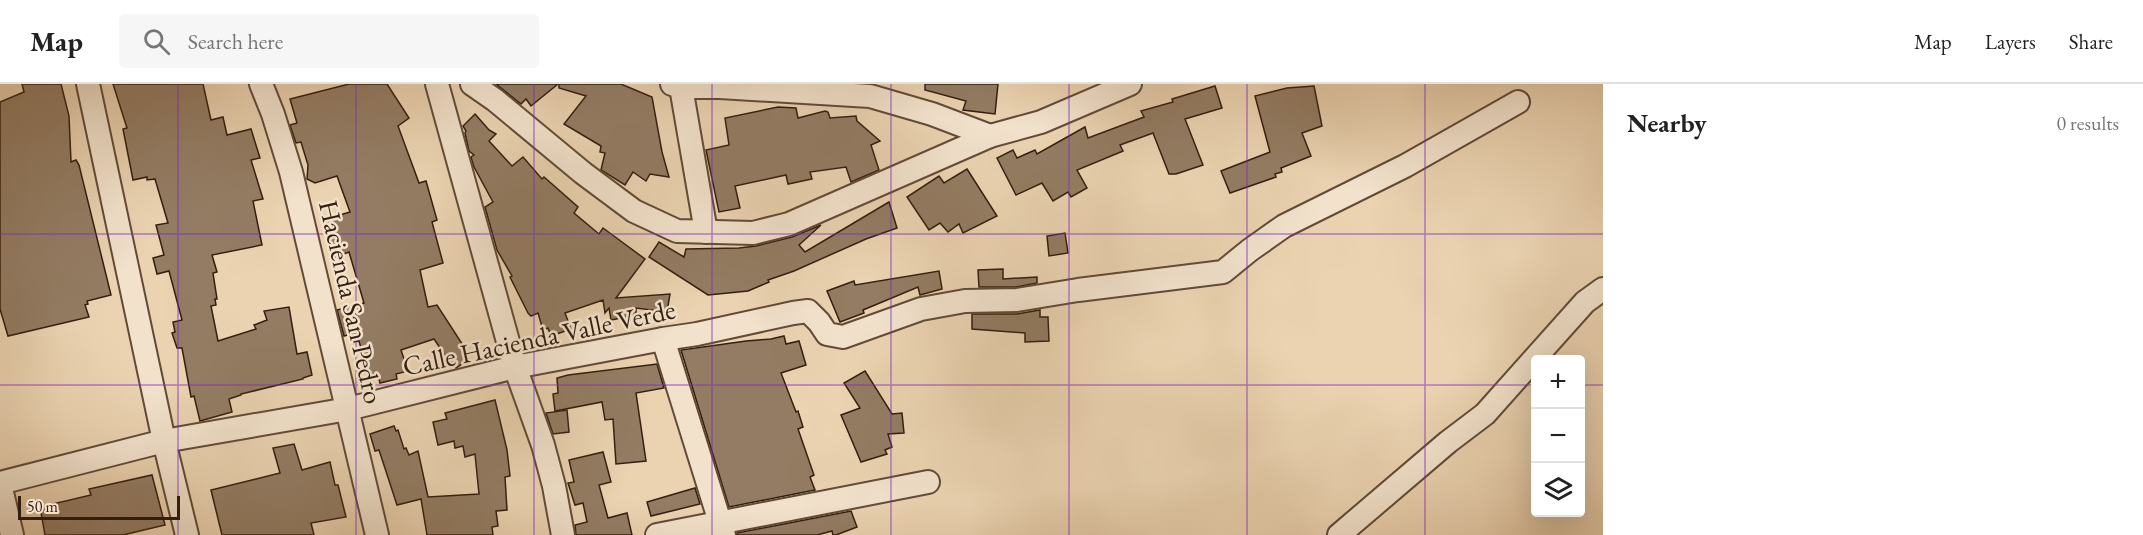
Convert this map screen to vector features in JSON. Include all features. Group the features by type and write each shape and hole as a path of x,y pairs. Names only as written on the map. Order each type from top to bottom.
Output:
{"street":[{"path":"88,84 165,441 188,535"},
{"name":"Hacienda San Pedro","path":"261,84 291,172 377,535"},
{"path":"437,84 515,367 543,445 554,486 563,535"},
{"path":"472,84 495,99 583,173 634,211 677,231 753,233 789,224 990,136 1041,122 1130,84"},
{"path":"706,232 676,85 870,96 932,114 990,136"},
{"name":"Calle Hacienda Valle Verde","path":"0,483 165,441 348,409 515,367 697,334 793,313 808,311 819,321 827,334 843,337 921,309 965,301 1017,300 1223,272 1284,226 1405,166 1518,102"},
{"path":"1339,535 1448,441 1485,414 1585,302 1603,289"},
{"path":"663,339 721,529"},
{"path":"657,535 721,529 928,482"},
{"path":"0,483 12,535"}],"building":[{"path":"22,84 61,84 69,116 71,162 76,160 79,165 111,295 87,301 88,304 85,305 89,317 8,336 0,309 0,102 24,92"},
{"path":"113,84 203,84 211,120 223,117 227,135 251,129 260,158 251,160 263,199 253,201 262,245 212,255 217,272 213,273 217,299 215,299 216,305 211,306 218,341 256,329 254,325 267,320 264,311 289,307 297,354 307,352 312,375 241,394 229,399 232,412 200,421 194,396 191,397 182,348 177,348 172,333 175,332 173,322 182,320 169,271 157,274 153,258 164,255 156,225 168,223 155,179 147,180 147,177 133,180 123,129 127,128"},
{"path":"349,84 387,84 409,118 398,126 419,183 426,181 437,220 432,222 443,263 420,270 428,307 437,305 468,353 466,355 469,359 456,368 434,339 401,350 408,371 396,374 397,379 380,383 378,375 368,373 359,341 354,342 351,334 344,336 337,310 364,303 349,252 336,257 323,220 350,212 337,176 315,183 307,179 308,165 301,142 296,143 290,125 297,123 290,99"},
{"path":"496,84 558,84 531,106 526,99 521,104"},
{"path":"559,84 621,84 652,97 669,177 650,174 646,181 633,172 625,185 601,170 605,153 600,152 601,146 564,124 586,96 559,88"},
{"path":"925,84 998,84 995,114 963,110 966,101 925,90"},
{"path":"1215,86 1222,108 1185,119 1203,165 1176,174 1169,174 1153,133 1120,145 1123,151 1077,170 1087,188 1071,197 1068,192 1053,201 1042,183 1016,195 997,158 1013,150 1017,158 1035,150 1037,154 1085,127 1088,138 1144,117 1141,111"},
{"path":"1314,86 1322,126 1302,133 1311,156 1281,168 1282,172 1275,174 1276,177 1230,193 1221,171 1270,152 1255,96 1287,88"},
{"path":"778,107 796,108 798,118 825,111 828,112 830,118 856,116 857,121 880,141 871,145 879,170 851,182 846,167 810,172 812,179 788,184 786,175 735,186 740,208 719,212 706,150 729,145 725,118"},
{"path":"475,114 489,130 496,134 489,141 512,166 523,157 542,179 544,177 578,207 574,213 599,234 603,228 645,259 616,298 670,294 667,312 636,308 636,315 611,320 609,308 605,313 603,300 565,313 571,329 551,336 548,328 543,330 538,313 531,316 528,313 510,277 512,276 497,250 485,207 493,202 474,167 471,157 474,155 469,151 463,126"},
{"path":"967,169 997,216 963,233 959,224 948,232 940,223 929,230 907,197 939,176 944,183"},
{"path":"889,202 897,228 768,280 769,282 748,291 708,295 649,257 659,242 684,257 686,249 756,246 792,237 821,225 799,245 805,252"},
{"path":"1065,233 1068,253 1049,256 1047,236"},
{"path":"1003,269 1003,279 1037,277 1037,283 1016,287 979,287 978,270"},
{"path":"939,271 942,289 920,295 918,287 840,322 827,291 854,281 855,285"},
{"path":"1040,310 1040,317 1048,317 1049,341 1025,342 1025,333 972,329 972,314 1017,314"},
{"path":"784,336 786,344 799,341 806,365 781,373 803,427 798,429 814,475 810,477 815,490 729,507 681,350"},
{"path":"657,364 664,388 636,393 646,461 616,464 613,419 605,420 602,402 555,411 553,394 558,393 557,378"},
{"path":"865,371 892,414 902,413 904,433 888,434 892,447 885,450 887,454 861,462 841,415 860,408 844,383"},
{"path":"495,400 507,450 510,476 505,477 507,510 496,511 498,526 492,527 493,535 427,535 421,499 397,505 379,450 375,451 370,434 394,426 409,455 418,451 428,497 479,494 475,454 465,457 463,446 455,448 454,441 438,445 433,422 447,419 445,413"},
{"path":"567,410 569,432 553,434 546,413"},
{"path":"294,444 302,470 330,462 346,517 311,523 314,535 222,535 211,490 280,473 273,448"},
{"path":"603,452 611,482 599,485 608,518 627,513 632,535 576,535 575,525 587,522 583,503 575,505 568,483 574,482 569,460"},
{"path":"152,475 165,525 123,535 45,535 40,507 91,495 89,489"},
{"path":"695,488 700,504 651,516 647,502"},
{"path":"851,511 857,527 836,535 833,535 832,531 817,535 737,535 737,533"}]}
